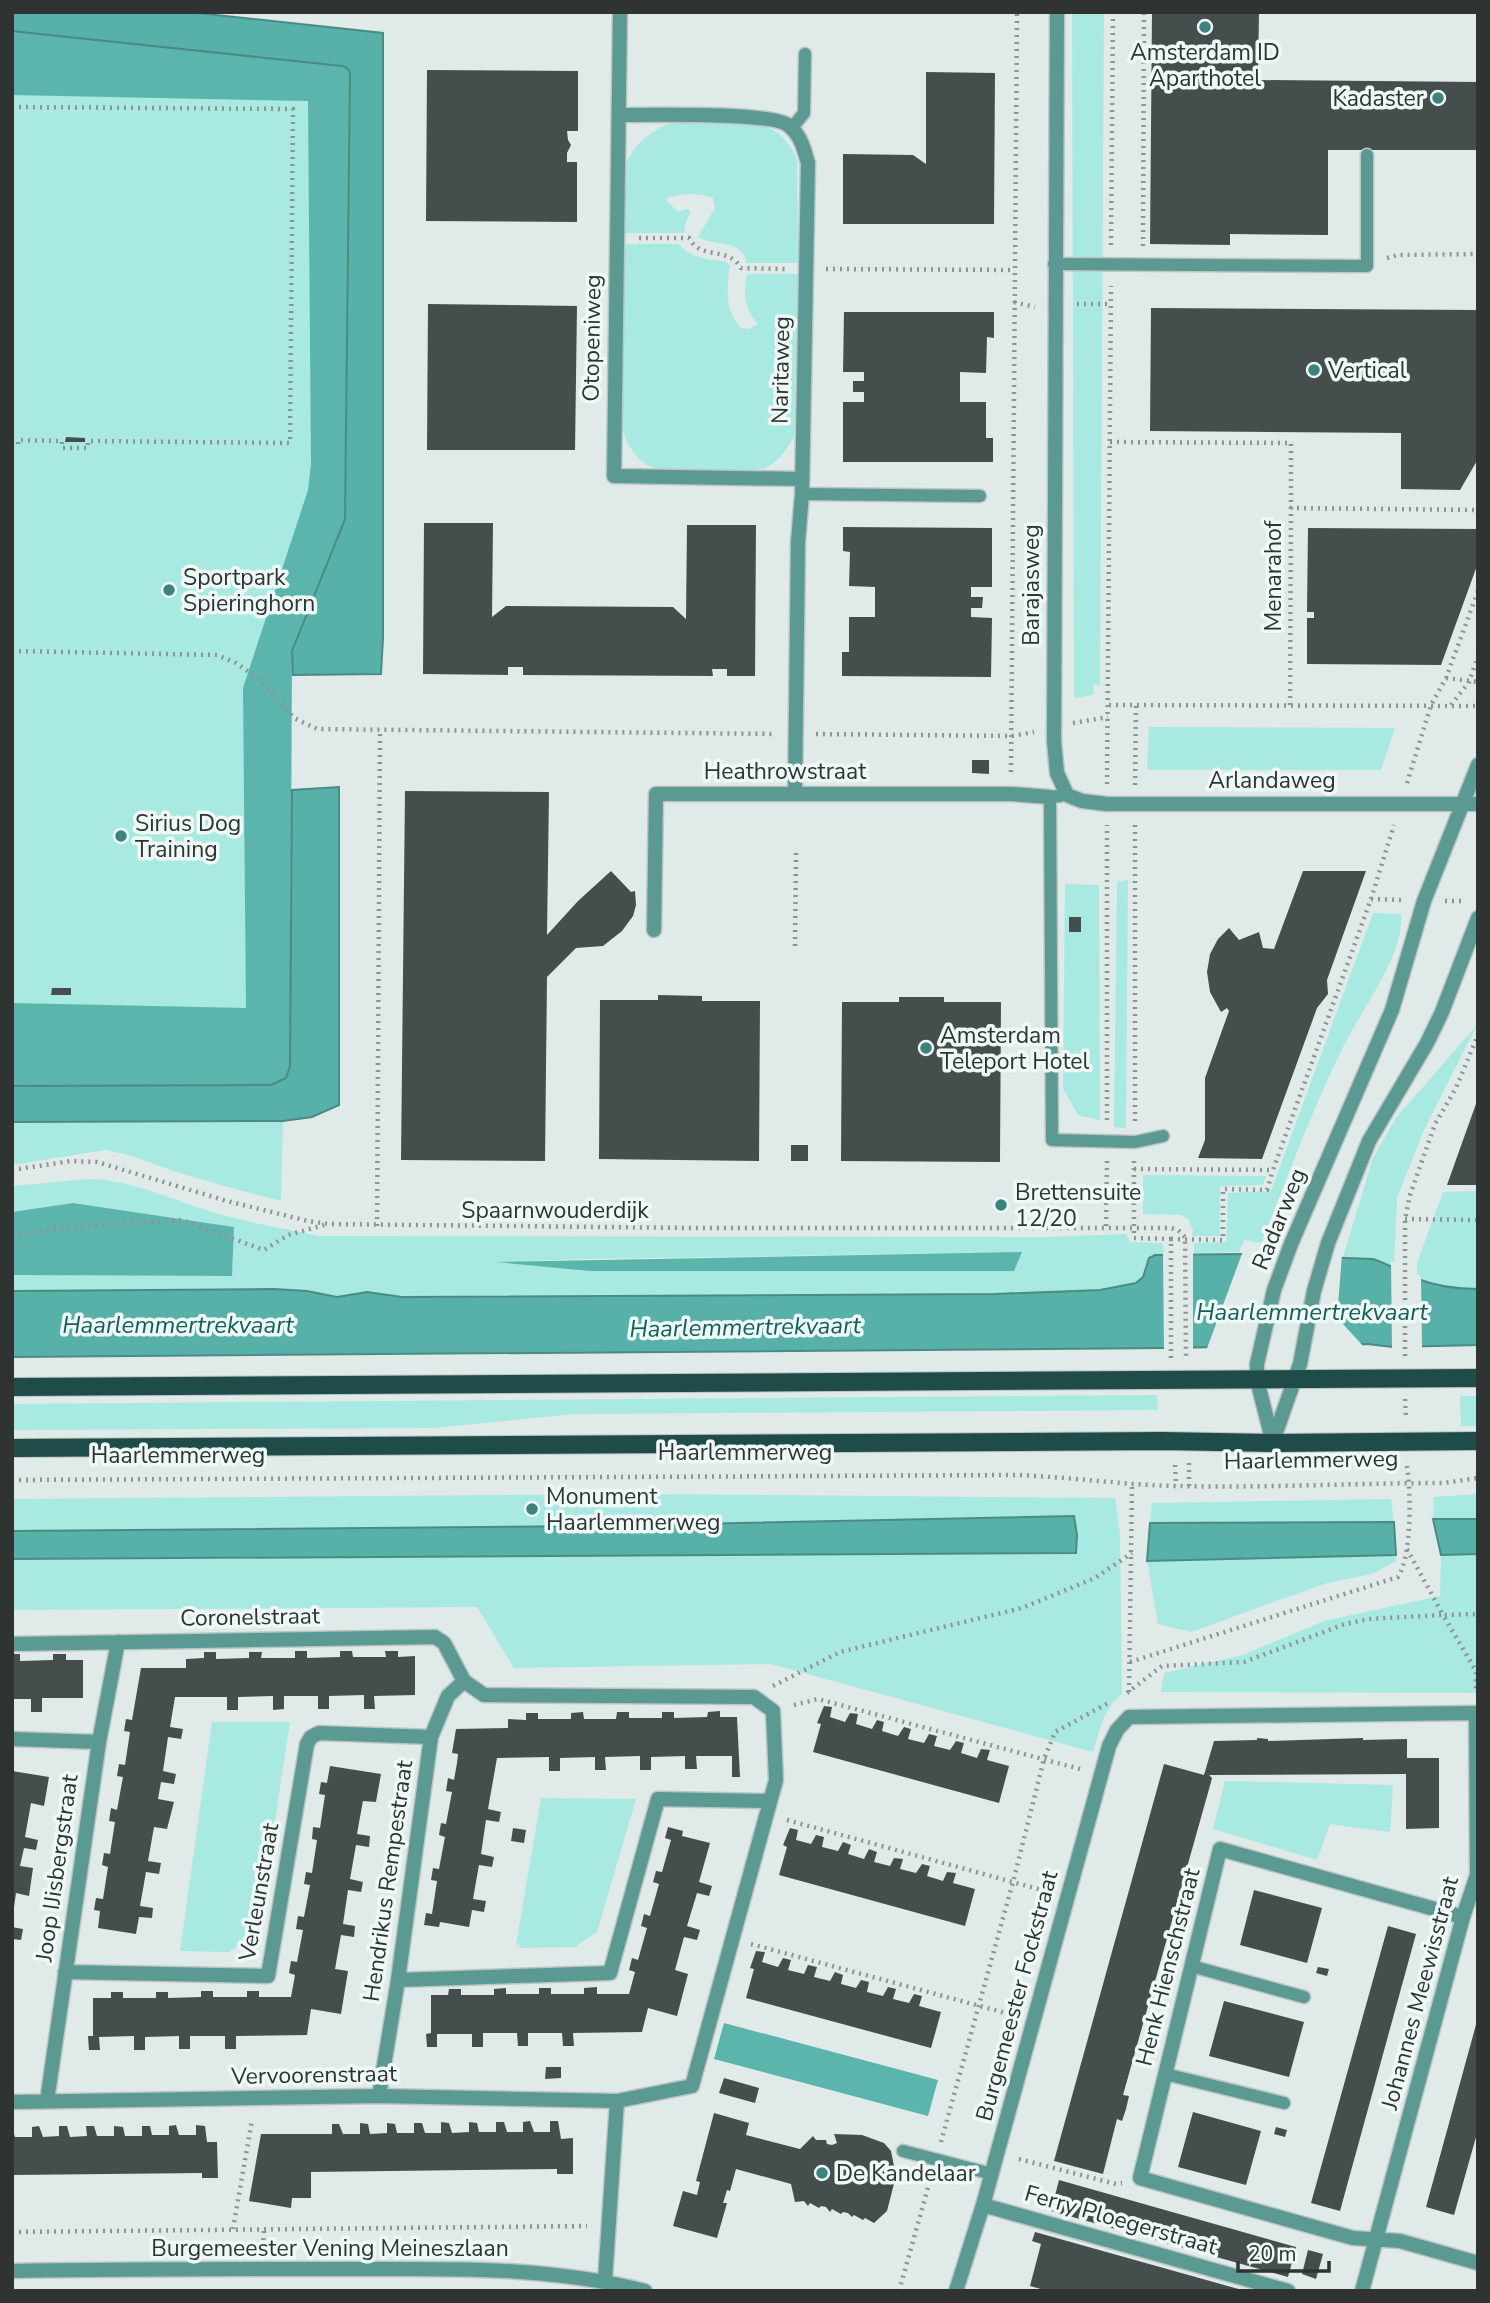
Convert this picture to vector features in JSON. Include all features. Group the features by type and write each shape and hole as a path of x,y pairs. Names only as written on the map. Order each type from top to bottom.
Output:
{"main road":[{"path":"12,1387 1257,1372 1478,1378"},
{"name":"Haarlemmerweg","path":"12,1448 1478,1441"}],"street":[{"name":"Otopeniweg","path":"620,12 614,476 802,486"},
{"name":"Barajasweg","path":"1057,12 1054,727 1057,773 1067,795"},
{"path":"619,115 759,117 787,124 791,129"},
{"name":"Naritaweg","path":"791,129 803,142 808,163 802,486 798,541 795,793"},
{"name":"Radarweg","path":"1273,1443 1257,1372 1274,1290 1392,1010 1424,901 1478,765"},
{"name":"Heathrowstraat","path":"654,930 656,793 1010,794 1050,797"},
{"name":"Arlandaweg","path":"1067,795 1082,801 1107,804 1478,804"},
{"path":"1273,1443 1298,1372 1314,1291 1328,1243 1369,1141 1427,1043 1442,1012 1478,918"},
{"name":"Coronelstraat","path":"12,1644 435,1637 444,1643 464,1681"},
{"name":"Joop IJisbergstraat","path":"47,2101 99,1742 118,1642"},
{"path":"464,1681 484,1695 754,1697 773,1711 776,1780 733,1940"},
{"name":"Hendrikus Rempestraat","path":"379,2096 398,1980 431,1737 448,1696 464,1681"},
{"path":"1129,1717 1476,1713"},
{"name":"Johannes Meewisstraat","path":"1362,2291 1463,1917 1477,1875 1476,1713"},
{"name":"Burgemeester Fockstraat","path":"957,2291 992,2174 1109,1746 1117,1730 1129,1717"},
{"name":"Verleunstraat","path":"65,1972 268,1976 307,1744 311,1737 319,1733 431,1737"},
{"path":"12,1739 99,1742"},
{"path":"398,1980 610,1973 658,1799 767,1808"},
{"name":"Henk Hienschstraat","path":"1140,2178 1220,1849 1463,1917"},
{"name":"Vervoorenstraat","path":"12,2102 379,2096 617,2101 692,2086 733,1940"},
{"path":"605,2280 617,2101"},
{"path":"1140,2178 1353,2238 1400,2241 1478,2263"},
{"name":"Ferry Ploegerstraat","path":"983,2205 1287,2291"},
{"name":"Burgemeester Vening Meineszlaan","path":"12,2271 232,2268 504,2270 605,2280 645,2291"}],"lane":[{"path":"791,129 804,113 805,54"},
{"path":"1054,264 1367,266 1367,155"},
{"path":"802,486 980,496"},
{"path":"1067,795 1050,797 1052,1140 1135,1142 1163,1136"},
{"path":"1191,1966 1304,1997"},
{"path":"1165,2074 1284,2103"},
{"path":"903,2151 992,2174"}],"path":[{"name":"Barajasweg","path":"1010,794 1017,12"},
{"path":"1106,1226 1113,12"},
{"path":"1143,264 1144,12"},
{"path":"12,107 293,109 293,123 289,443 88,441 88,448 62,448 62,441 18,440 18,444 12,444"},
{"path":"616,238 689,238 693,246 735,259 741,268 1014,270"},
{"path":"1367,266 1398,255 1478,254"},
{"path":"1110,442 1291,443 1291,508"},
{"name":"Menarahof","path":"1290,705 1291,508 1478,510"},
{"path":"1136,705 1134,1238 1223,1240 1223,1189 1267,1190 1371,899 1431,705 1446,678 1478,591"},
{"path":"12,651 217,655 236,663 259,679 294,718 317,729 1012,737 1108,717"},
{"path":"1451,705 1469,682 1478,656"},
{"path":"1446,678 1478,682"},
{"path":"1109,705 1478,706"},
{"path":"377,1226 380,730"},
{"path":"795,946 796,853"},
{"path":"1405,1350 1404,1242 1410,1195 1435,1124 1456,1088 1478,1035"},
{"name":"Spaarnwouderdijk","path":"12,1170 71,1161 97,1162 227,1201 308,1222 328,1224 695,1228 1106,1226 1178,1230 1184,1241"},
{"path":"1134,1169 1273,1170"},
{"path":"1405,1219 1478,1220"},
{"path":"12,1235 70,1227 183,1220 264,1250 288,1235 328,1224"},
{"path":"1171,1240 1171,1363"},
{"path":"1184,1241 1186,1363"},
{"path":"1405,1393 1406,1425"},
{"name":"Haarlemmerweg","path":"12,1480 1017,1475 1090,1478 1132,1485 1295,1486 1444,1483 1478,1478"},
{"path":"1130,1662 1398,1577 1405,1566 1410,1483"},
{"path":"1129,1717 1132,1485"},
{"path":"1407,1548 1476,1671 1476,1713"},
{"path":"754,1697 783,1679 839,1652 1022,1608 1095,1578 1132,1553"},
{"path":"899,2291 1013,1882 1044,1759 1055,1732 1129,1693 1162,1666 1244,1662 1345,1624 1369,1619 1478,1614"},
{"path":"773,1711 818,1699 1101,1775"},
{"path":"767,1808 1068,1897"},
{"path":"733,1940 1034,2020"},
{"path":"233,2230 256,2099"},
{"path":"997,2153 1116,2184 1140,2178"},
{"path":"12,2232 609,2226"}],"shaded area":[{"path":"1072,12 1104,12 1100,685 1094,684 1093,695 1074,698"},
{"name":"Sportpark Spieringhorn","path":"12,26 351,69 362,532 291,648 287,1052 12,1084"},
{"path":"12,31 342,66 350,73 345,519 292,651 290,1066 286,1077 277,1084 12,1086 12,1003 246,1008 243,688 308,490 311,464 308,101 12,95"},
{"path":"670,123 752,124 773,130 784,139 797,159 798,263 747,263 744,255 734,246 698,237 715,208 713,198 701,195 683,194 665,199 678,212 688,209 691,212 684,233 622,233 623,182 630,155 639,143"},
{"path":"623,244 679,244 694,255 726,262 730,265 729,306 741,328 748,329 758,324 746,300 747,274 798,274 794,437 783,453 769,466 745,472 689,473 656,469 641,461 632,451 620,420"},
{"path":"1149,727 1395,728 1381,770 1147,770"},
{"path":"1128,880 1126,1128 1114,1127 1117,882"},
{"path":"1065,884 1099,885 1100,1120 1078,1115 1063,1088"},
{"path":"1373,913 1401,914 1396,946 1381,981 1332,1069 1261,1243 1244,1240 1239,1252 1194,1253 1194,1243 1226,1242 1228,1193 1271,1191"},
{"path":"1477,1025 1424,1130 1397,1198 1394,1266 1343,1257 1373,1158 1396,1118"},
{"path":"283,1121 281,1201 105,1150 12,1165 12,1122"},
{"path":"1143,1175 1266,1176 1263,1185 1220,1186 1220,1236 1192,1236 1193,1230 1188,1219 1181,1215 1143,1214"},
{"path":"89,1179 107,1180 235,1218 318,1236 1048,1237 1126,1234 1130,1242 1162,1243 1165,1255 1145,1264 1143,1277 1136,1283 1100,1290 994,1294 402,1297 367,1292 337,1297 307,1291 274,1289 12,1291 12,1275 232,1276 234,1227 73,1203 12,1212 12,1186","holes":["1022,1252 503,1262 585,1259"]},
{"path":"1478,1191 1478,1289 1447,1288 1417,1279 1417,1263 1443,1192"},
{"path":"73,1203 234,1227 232,1276 12,1275 12,1212"},
{"path":"1022,1252 1014,1271 590,1271 496,1262"},
{"path":"1157,1395 1158,1410 575,1414 433,1428 12,1430 12,1404"},
{"path":"1460,1396 1478,1396 1478,1426 1461,1426"},
{"path":"640,1494 1115,1498 1120,1534 1122,1694 1106,1713 1093,1752 771,1664 514,1668 477,1607 12,1610 12,1559 1076,1553 1073,1516 591,1526 12,1531 12,1499"},
{"path":"1478,1494 1478,1519 1433,1519 1434,1497"},
{"path":"1391,1499 1394,1522 1150,1523 1152,1503"},
{"path":"1478,1554 1478,1693 1161,1692 1164,1673 1243,1655 1324,1621 1440,1596 1441,1555"},
{"path":"1396,1555 1396,1561 1372,1574 1327,1583 1191,1632 1158,1624 1147,1561"},
{"path":"212,1722 290,1722 258,1932 229,1952 180,1951"},
{"path":"1225,1781 1393,1785 1390,1832 1330,1824 1317,1860 1213,1829"},
{"path":"541,1798 636,1799 597,1932 575,1947 520,1948 519,1944 516,1945"},
{"path":"724,2023 938,2080 928,2116 714,2059"}],"water":[{"path":"12,12 188,12 383,33 381,674 293,675 292,651 345,519 350,73 342,66 12,31"},
{"path":"339,787 339,1105 312,1117 283,1121 12,1122 12,1086 271,1085 286,1078 290,1066 292,790"},
{"name":"Haarlemmertrekvaart","path":"1240,1254 1373,1259 1433,1284 1478,1289 1478,1345 12,1357 12,1291 274,1289 307,1291 337,1297 367,1292 402,1297 994,1294 1100,1290 1136,1283 1143,1277 1149,1258 1155,1255"},
{"path":"1074,1516 1076,1553 12,1559 12,1531 591,1526"},
{"path":"1433,1519 1478,1519 1478,1554 1441,1555"},
{"path":"1394,1522 1396,1555 1147,1561 1150,1523"}],"pier":[{"path":"1193,1251 1193,1351 1164,1352 1163,1252"},
{"path":"1243,1251 1342,1254 1338,1306 1343,1324 1364,1347 1206,1351"},
{"path":"1391,1261 1421,1276 1422,1349 1392,1350"}],"building":[{"path":"1152,12 1259,12 1258,80 1478,82 1478,150 1328,150 1328,235 1230,234 1230,245 1150,244"},
{"path":"427,70 578,71 578,131 567,131 571,145 567,162 577,162 577,222 426,221"},
{"path":"926,72 995,73 994,224 843,224 843,154 913,155 926,164"},
{"path":"428,304 577,306 575,450 427,450"},
{"name":"Vertical","path":"1151,308 1478,310 1478,459 1460,490 1401,489 1401,433 1150,431"},
{"path":"844,312 994,312 994,338 987,337 986,373 960,372 960,402 986,402 986,438 993,438 993,462 843,462 843,402 864,402 864,392 853,392 853,381 864,381 864,372 843,372"},
{"path":"66,437 85,438 85,442 65,442"},
{"path":"424,523 493,523 492,617 506,606 673,607 686,619 687,525 756,525 755,676 727,676 727,669 712,669 713,676 523,675 523,667 508,667 508,675 423,674"},
{"path":"843,527 992,528 992,587 971,587 971,597 983,597 982,608 971,608 971,617 992,618 991,677 842,676 842,652 849,652 849,617 875,617 875,587 849,586 850,552 843,551"},
{"path":"1308,528 1478,529 1478,563 1441,665 1307,664 1307,618 1314,618 1314,612 1307,612"},
{"path":"972,760 989,760 989,774 972,773"},
{"path":"405,791 549,792 547,935 578,901 611,871 631,892 635,891 636,905 633,916 622,931 603,946 576,948 547,977 545,1161 401,1160"},
{"path":"1303,871 1366,871 1327,980 1328,994 1317,1008 1262,1159 1198,1158 1205,1140 1205,1078 1229,1011 1227,1008 1221,1012 1210,992 1207,972 1210,954 1218,939 1229,928 1239,940 1259,932 1263,948 1274,949"},
{"path":"1069,917 1081,917 1081,932 1069,932"},
{"path":"52,988 71,988 71,995 51,995"},
{"path":"658,995 702,996 702,1001 760,1001 759,1161 599,1159 600,1000 658,1000"},
{"path":"899,997 944,997 944,1002 1001,1002 1000,1162 841,1161 842,1002 899,1002"},
{"path":"1477,1101 1478,1185 1447,1185"},
{"path":"791,1145 808,1145 808,1161 791,1161"},
{"path":"295,1651 307,1651 307,1658 340,1657 340,1651 352,1651 353,1657 386,1657 385,1651 398,1651 398,1657 415,1656 415,1695 374,1696 375,1709 364,1709 364,1695 329,1696 329,1709 318,1709 318,1696 284,1696 284,1709 273,1710 273,1696 238,1697 238,1710 227,1710 227,1697 175,1697 170,1727 183,1729 181,1739 168,1737 163,1771 176,1774 174,1784 161,1782 158,1799 174,1802 167,1829 154,1827 148,1861 161,1863 159,1874 146,1872 140,1906 153,1908 152,1918 139,1917 136,1934 98,1928 100,1911 94,1910 96,1898 103,1899 108,1867 102,1865 104,1853 110,1854 115,1822 109,1821 111,1808 117,1810 123,1777 117,1776 119,1764 125,1765 130,1732 124,1731 126,1719 132,1720 141,1668 186,1668 186,1659 204,1658 204,1652 216,1652 216,1659 249,1658 249,1652 262,1652 261,1658 295,1658"},
{"path":"12,1654 20,1654 20,1661 53,1660 53,1654 66,1654 66,1660 83,1660 83,1698 42,1698 42,1712 31,1712 31,1699 12,1699"},
{"path":"824,1706 832,1707 830,1717 845,1722 850,1713 858,1714 856,1724 872,1729 877,1720 884,1722 882,1731 898,1736 904,1727 911,1729 908,1739 924,1743 929,1734 937,1736 934,1746 950,1750 956,1741 964,1743 961,1753 977,1758 981,1749 990,1750 987,1760 1009,1766 999,1803 813,1752 821,1724 817,1723"},
{"path":"720,1711 720,1717 737,1717 740,1777 732,1777 732,1756 696,1756 697,1769 685,1769 685,1756 651,1757 651,1770 640,1770 640,1756 605,1757 606,1770 595,1770 595,1757 560,1758 560,1771 549,1771 549,1757 497,1758 488,1809 501,1812 499,1822 486,1820 481,1854 494,1857 492,1867 479,1865 473,1899 486,1901 484,1912 472,1910 469,1927 440,1922 439,1927 424,1925 426,1913 432,1914 437,1881 431,1880 433,1868 439,1869 445,1837 439,1835 441,1823 446,1824 452,1792 446,1791 448,1778 454,1780 457,1763 458,1754 452,1753 456,1729 508,1728 508,1719 526,1720 526,1713 538,1713 538,1719 571,1719 571,1713 583,1712 584,1719 616,1719 617,1712 629,1712 629,1718 662,1718 662,1712 674,1712 674,1718 707,1717 708,1712"},
{"path":"1257,1738 1268,1741 1407,1739 1407,1758 1439,1758 1439,1828 1406,1829 1406,1774 1209,1775 1211,1782 1123,2095 1129,2096 1126,2109 1122,2121 1117,2119 1103,2174 1054,2161 1164,1764 1204,1775 1214,1741"},
{"path":"330,1766 381,1774 376,1802 363,1801 357,1834 370,1836 369,1847 356,1845 350,1879 363,1882 361,1892 348,1890 343,1924 355,1926 354,1937 341,1935 335,1969 348,1971 341,2014 311,2009 307,2035 236,2036 236,2049 225,2049 225,2036 190,2036 190,2049 179,2049 179,2036 145,2037 145,2050 134,2050 134,2036 99,2037 100,2050 89,2050 88,2036 93,2036 93,1998 111,1998 111,1992 123,1992 123,1998 156,1998 156,1992 168,1992 168,1998 201,1997 201,1991 213,1991 213,1997 247,1997 247,1991 259,1991 259,1997 291,1997 295,1975 289,1973 291,1961 297,1962 303,1930 296,1929 298,1916 304,1917 310,1885 304,1884 306,1872 312,1873 317,1840 312,1839 313,1827 320,1828 325,1795 319,1794 321,1782 327,1783"},
{"path":"12,1771 49,1777 44,1806 31,1803 25,1837 38,1840 36,1850 24,1848 20,1866 33,1868 29,1896 16,1893 14,1907"},
{"path":"668,1827 683,1831 682,1836 710,1843 699,1882 712,1886 709,1896 697,1893 687,1926 700,1930 697,1940 684,1937 675,1970 688,1974 677,2016 648,2008 642,2032 573,2033 574,2046 563,2046 562,2033 528,2033 528,2046 518,2046 517,2033 483,2033 483,2047 472,2047 472,2034 437,2034 437,2047 427,2047 426,2034 431,2033 431,1995 448,1995 449,1989 461,1989 461,1995 494,1995 494,1989 506,1988 506,1994 539,1994 539,1988 551,1988 551,1994 584,1994 584,1988 597,1987 597,1994 629,1994 635,1972 629,1970 632,1958 638,1960 647,1928 641,1926 644,1914 650,1916 659,1884 653,1882 656,1871 662,1872 671,1840 665,1838"},
{"path":"513,1828 526,1830 524,1843 511,1841"},
{"path":"790,1828 798,1830 796,1840 811,1844 816,1835 824,1837 822,1847 838,1851 843,1842 851,1845 848,1854 864,1859 869,1849 877,1852 874,1862 890,1866 894,1858 903,1859 900,1869 916,1873 922,1864 930,1866 927,1876 943,1881 947,1872 956,1873 953,1883 975,1889 965,1926 779,1875 787,1847 783,1845"},
{"path":"1254,1890 1322,1908 1307,1963 1240,1945"},
{"path":"1388,1926 1416,1934 1340,2211 1311,2203"},
{"path":"12,1927 23,1929 21,1940 12,1939"},
{"path":"756,1951 765,1952 762,1962 778,1967 783,1958 791,1960 788,1970 804,1974 808,1965 817,1967 814,1977 830,1981 835,1972 843,1975 841,1984 856,1988 861,1980 869,1982 867,1992 883,1996 888,1987 896,1989 893,1999 909,2003 914,1994 922,1996 919,2006 941,2012 931,2048 746,1998 754,1969 750,1968"},
{"path":"1318,1967 1329,1969 1327,1976 1316,1973"},
{"path":"1224,2001 1304,2022 1289,2077 1209,2056"},
{"path":"1477,2021 1478,2130 1454,2215 1426,2207"},
{"path":"546,2067 561,2067 561,2078 545,2079"},
{"path":"724,2078 759,2088 755,2103 719,2093"},
{"path":"1193,2112 1261,2131 1246,2185 1178,2167"},
{"name":"De Kandelaar","path":"714,2113 749,2123 746,2135 800,2149 813,2136 816,2140 826,2140 827,2144 837,2143 834,2134 862,2135 884,2143 891,2151 896,2176 887,2211 874,2223 832,2209 830,2212 826,2207 819,2208 810,2203 808,2206 804,2201 795,2202 791,2184 736,2169 730,2191 727,2190 723,2203 727,2203 717,2238 673,2226 683,2191 697,2195 700,2182 696,2181"},
{"path":"530,2121 534,2132 550,2132 550,2121 558,2121 561,2139 573,2138 573,2174 557,2174 557,2169 311,2172 311,2198 292,2198 291,2208 249,2201 261,2134 332,2134 332,2124 339,2124 343,2134 360,2134 360,2123 368,2124 370,2134 387,2133 387,2123 395,2124 397,2133 414,2133 414,2123 422,2123 425,2133 441,2133 441,2122 449,2123 452,2133 469,2132 469,2122 477,2123 479,2132 496,2132 496,2122 504,2122 507,2132 523,2132 523,2122"},
{"path":"176,2125 179,2135 196,2135 196,2125 205,2126 207,2142 217,2142 218,2178 202,2178 202,2173 12,2175 12,2128 15,2137 32,2137 32,2127 39,2126 43,2137 59,2136 59,2126 67,2126 70,2137 87,2136 86,2126 94,2126 97,2136 114,2136 114,2126 123,2127 125,2136 142,2136 142,2126 150,2126 152,2135 169,2135 169,2126"},
{"path":"1276,2127 1287,2130 1285,2137 1274,2134"},
{"path":"1059,2180 1296,2247 1288,2277 1051,2211"},
{"path":"1035,2232 1242,2291 1048,2291 1030,2286 1041,2244 1032,2241"},
{"path":"1308,2250 1323,2254 1316,2279 1302,2274"}],"place":[{"name":"Amsterdam ID Aparthotel","path":"1205,27"},
{"name":"Kadaster","path":"1438,98"},
{"name":"Vertical","path":"1314,370"},
{"name":"Sportpark Spieringhorn","path":"169,590"},
{"name":"Sirius Dog Training","path":"121,836"},
{"name":"Amsterdam Teleport Hotel","path":"926,1048"},
{"name":"Brettensuite 12/20","path":"1001,1205"},
{"name":"Monument Haarlemmerweg","path":"532,1509"},
{"name":"De Kandelaar","path":"822,2173"}]}
